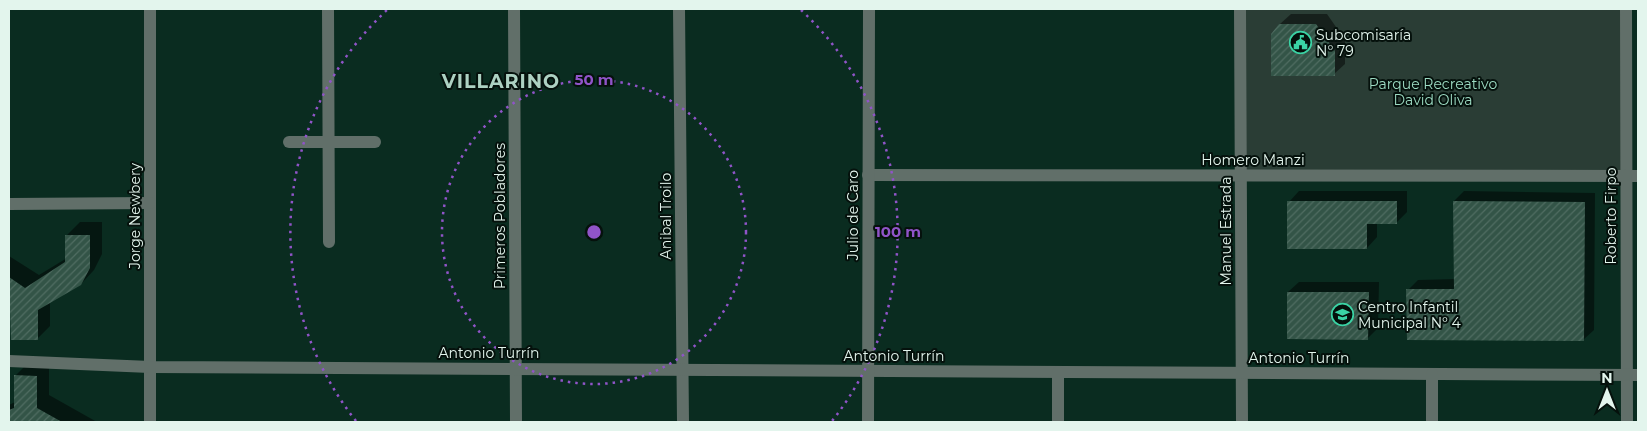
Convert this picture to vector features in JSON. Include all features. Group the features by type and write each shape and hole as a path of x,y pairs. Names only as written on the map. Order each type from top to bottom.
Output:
{"street":[{"name":"Jorge Newbery","path":"150,9 150,422"},
{"path":"328,9 329,242"},
{"name":"Primeros Pobladores","path":"514,9 516,422"},
{"name":"Anibal Troilo","path":"680,9 683,422"},
{"name":"Julio de Caro","path":"868,422 869,9"},
{"name":"Manuel Estrada","path":"1240,9 1242,422"},
{"name":"Roberto Firpo","path":"1626,9 1632,176 1633,375 1627,422"},
{"path":"289,142 374,142"},
{"name":"Homero Manzi","path":"868,174 1632,176"},
{"path":"9,204 150,203"},
{"name":"Antonio Turrín","path":"9,361 150,367 1633,375"},
{"path":"1058,372 1058,422"},
{"path":"1432,374 1432,422"}],"green space":[{"name":"Parque Recreativo David Oliva","path":"1240,9 1626,9 1626,176 1241,175"}],"building":[{"name":"Subcomisaría N° 79","path":"1279,24 1316,24 1335,51 1335,76 1271,76 1271,34"},
{"path":"1287,201 1397,201 1397,224 1367,224 1367,249 1287,249"},
{"path":"1453,201 1585,202 1584,341 1407,340 1406,289 1454,289"},
{"path":"65,235 90,235 90,268 81,285 38,310 38,340 11,340 9,277 25,288 65,262"},
{"path":"1287,292 1369,292 1368,340 1287,339"},
{"path":"14,375 37,376 37,408 62,422 9,422 9,410 14,408"}],"place":[{"name":"Subcomisaría N° 79","path":"1300,43"},
{"name":"Centro Infantil Municipal N° 4","path":"1342,315"}],"district":[{"name":"VILLARINO","path":"501,81"}]}
